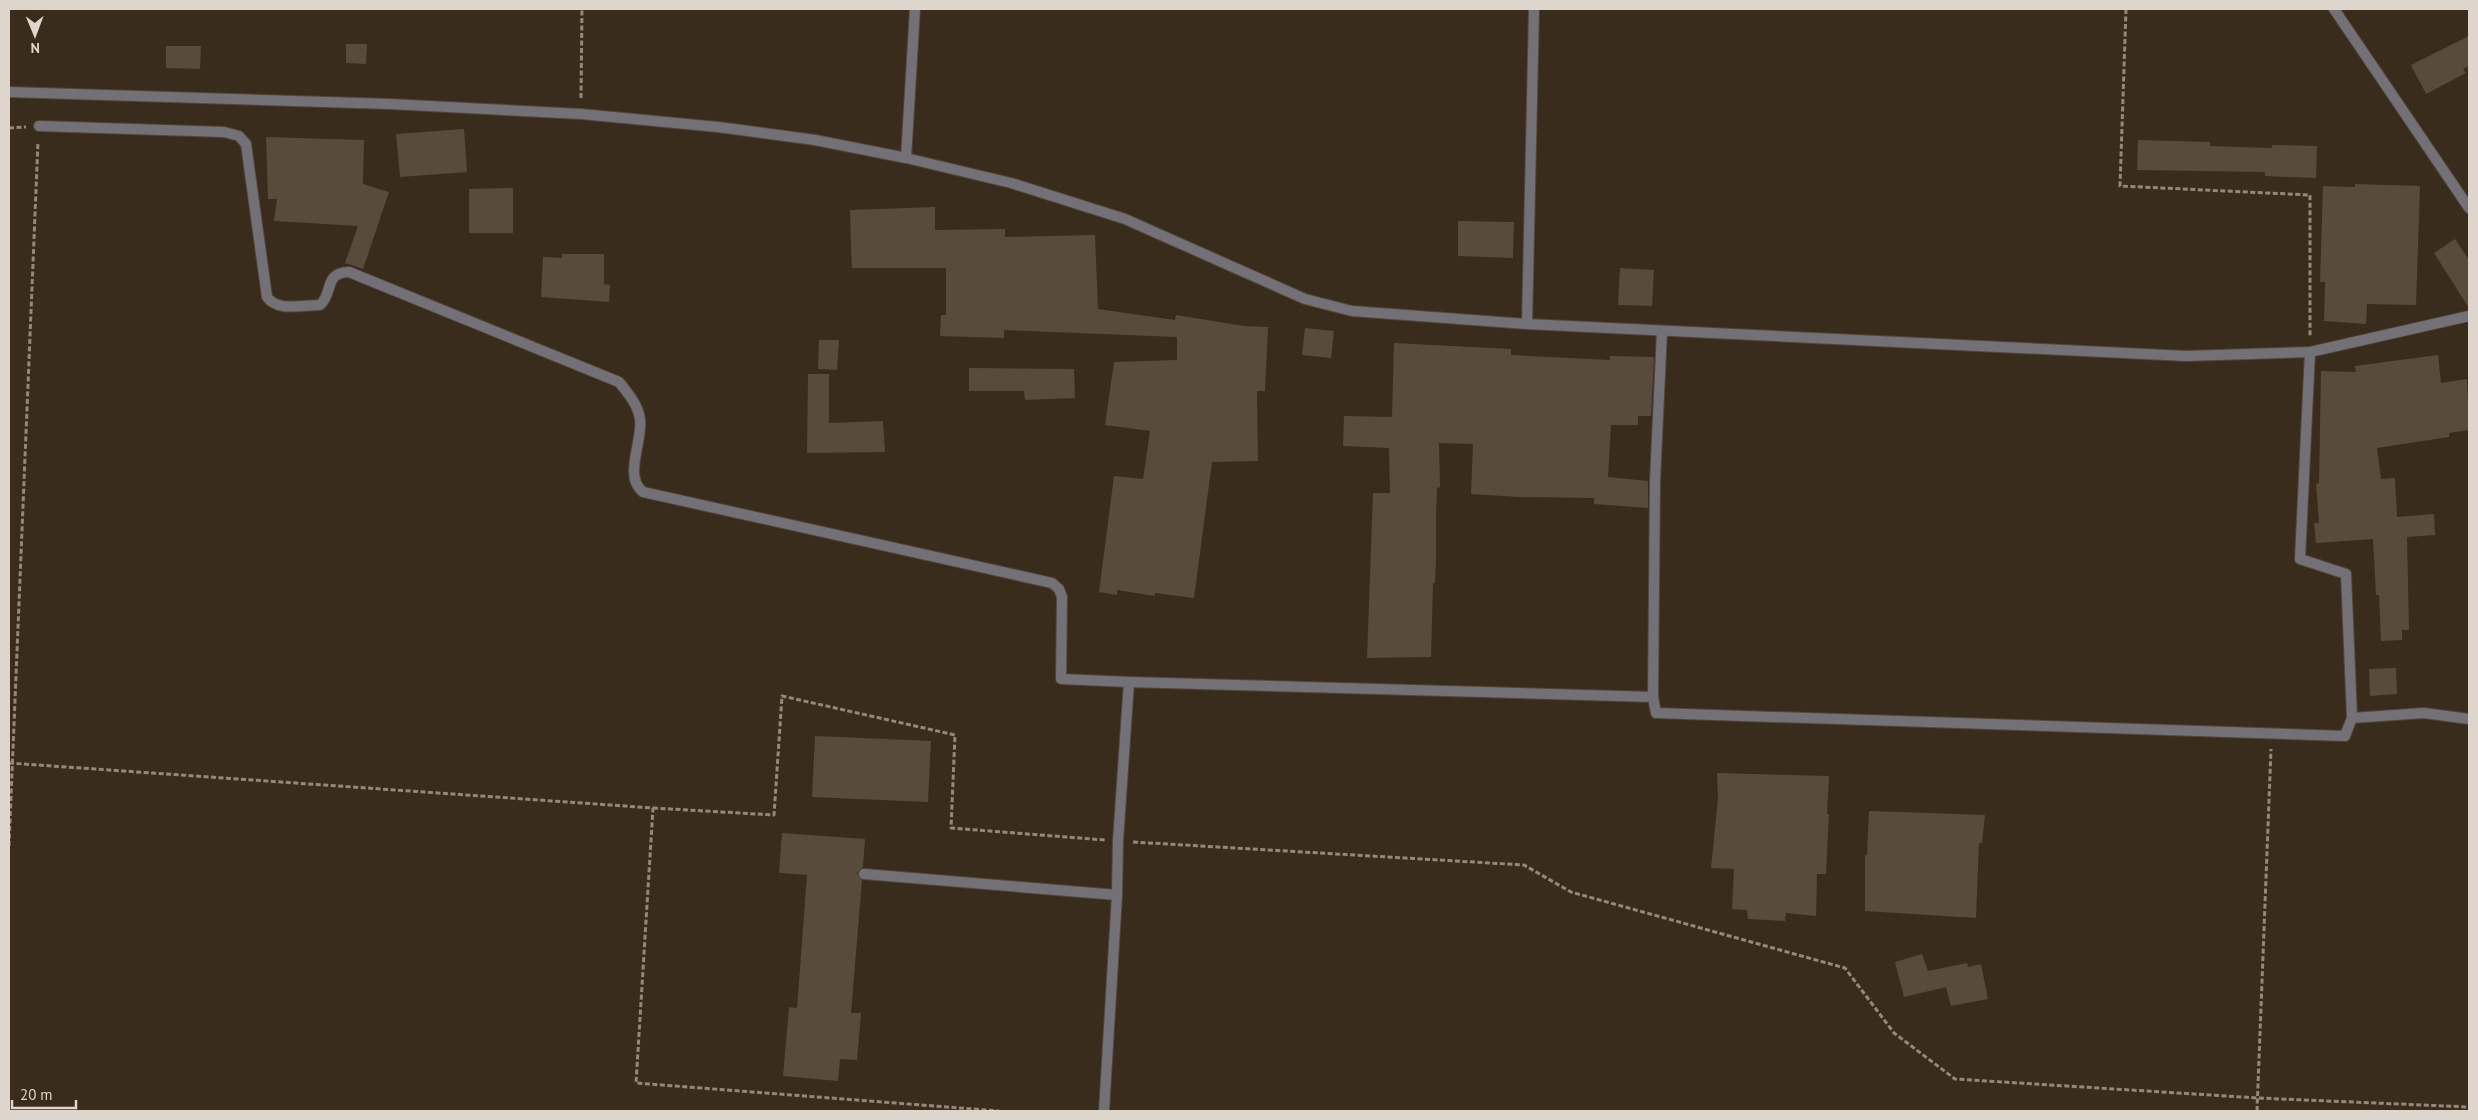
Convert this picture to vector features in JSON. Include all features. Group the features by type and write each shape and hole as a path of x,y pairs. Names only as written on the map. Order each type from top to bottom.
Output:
{"street":[{"path":"906,158 915,9"},
{"path":"1527,324 1534,9"},
{"path":"2334,9 2469,208"},
{"path":"9,92 390,104 581,114 718,127 815,140 906,158 1011,183 1125,219 1305,299 1352,311 1527,324 2186,356 2310,352 2469,316"},
{"path":"39,126 224,132 239,136 246,144 267,297 272,304 279,306 320,305 324,301 332,278 340,272 349,272 619,382 632,399 640,418 640,437 633,477 636,486 643,492 1052,583 1060,589 1062,598 1061,679 1653,697"},
{"path":"1662,331 1655,481 1653,697 1656,713 2344,736 2352,718 2346,574 2300,559 2310,352"},
{"path":"1104,1111 1117,895 1118,841 1129,682"},
{"path":"2352,718 2424,713 2469,719"},
{"path":"864,874 1117,895"}],"path":[{"path":"581,114 582,9"},
{"path":"2126,9 2120,186 2310,195 2310,352"},
{"path":"9,846 14,763 39,126"},
{"path":"9,763 774,815 782,696 955,735 951,828 1118,841 1524,866 1571,892 1845,968 1894,1033 1955,1078 2258,1098 2469,1107"},
{"path":"2257,1111 2272,733"},
{"path":"653,808 636,1084 999,1111"}],"building":[{"path":"2469,36 2469,66 2463,69 2466,73 2426,94 2411,65"},
{"path":"346,44 367,44 366,64 346,63"},
{"path":"166,46 201,46 200,69 166,68"},
{"path":"464,129 467,172 400,177 396,134"},
{"path":"266,137 364,140 363,184 389,192 363,269 345,263 358,226 274,221 277,199 268,199"},
{"path":"2138,140 2210,142 2210,146 2272,148 2272,145 2317,146 2316,178 2265,176 2265,172 2137,170"},
{"path":"2355,184 2420,186 2416,305 2367,304 2366,324 2324,321 2325,282 2320,282 2323,186 2355,187"},
{"path":"513,188 513,233 469,233 469,189"},
{"path":"935,207 935,230 1005,229 1005,237 1095,235 1098,309 1175,320 1176,315 1244,326 1268,327 1265,391 1257,391 1258,461 1212,462 1194,598 1155,593 1155,596 1117,590 1117,595 1099,592 1114,476 1143,479 1150,431 1105,425 1114,362 1177,360 1177,337 1004,330 1004,338 940,336 941,315 946,315 946,268 852,268 851,247 850,210"},
{"path":"1458,221 1514,222 1513,258 1458,256"},
{"path":"2455,239 2469,260 2469,308 2434,253"},
{"path":"562,254 604,254 604,284 610,285 609,302 541,297 543,257 562,258"},
{"path":"1620,268 1654,270 1652,306 1618,305"},
{"path":"1305,328 1334,331 1331,358 1302,355"},
{"path":"819,340 839,340 837,370 818,369"},
{"path":"1394,343 1511,349 1511,355 1610,360 1610,356 1654,357 1651,416 1638,416 1638,425 1611,425 1608,477 1648,481 1648,508 1594,504 1594,498 1471,494 1473,444 1439,443 1440,487 1437,488 1436,562 1435,583 1433,583 1431,657 1367,658 1373,493 1390,493 1389,448 1343,446 1344,416 1392,417"},
{"path":"2438,355 2441,383 2467,379 2469,430 2449,433 2449,437 2377,448 2381,479 2395,478 2397,517 2434,514 2435,535 2407,537 2409,630 2402,630 2402,640 2381,641 2379,595 2376,595 2373,539 2316,543 2314,523 2319,523 2316,484 2319,483 2321,371 2356,372 2355,366"},
{"path":"969,368 1074,369 1075,398 1025,400 1024,391 969,391"},
{"path":"808,374 829,374 829,423 883,421 885,452 807,453"},
{"path":"2396,668 2397,694 2370,696 2369,669"},
{"path":"815,736 931,741 928,802 812,797"},
{"path":"1717,773 1829,776 1826,874 1817,874 1816,916 1786,913 1785,921 1748,919 1747,910 1732,909 1734,869 1711,868 1718,798"},
{"path":"1869,811 1985,815 1982,843 1979,843 1976,918 1865,911 1865,855 1867,855"},
{"path":"782,833 865,839 863,867 857,873 862,880 851,1013 861,1013 857,1060 840,1059 838,1081 783,1076 789,1007 797,1008 807,875 779,873"},
{"path":"1922,954 1928,971 1967,963 1968,967 1981,964 1988,999 1951,1006 1946,987 1904,997 1895,962"}]}
